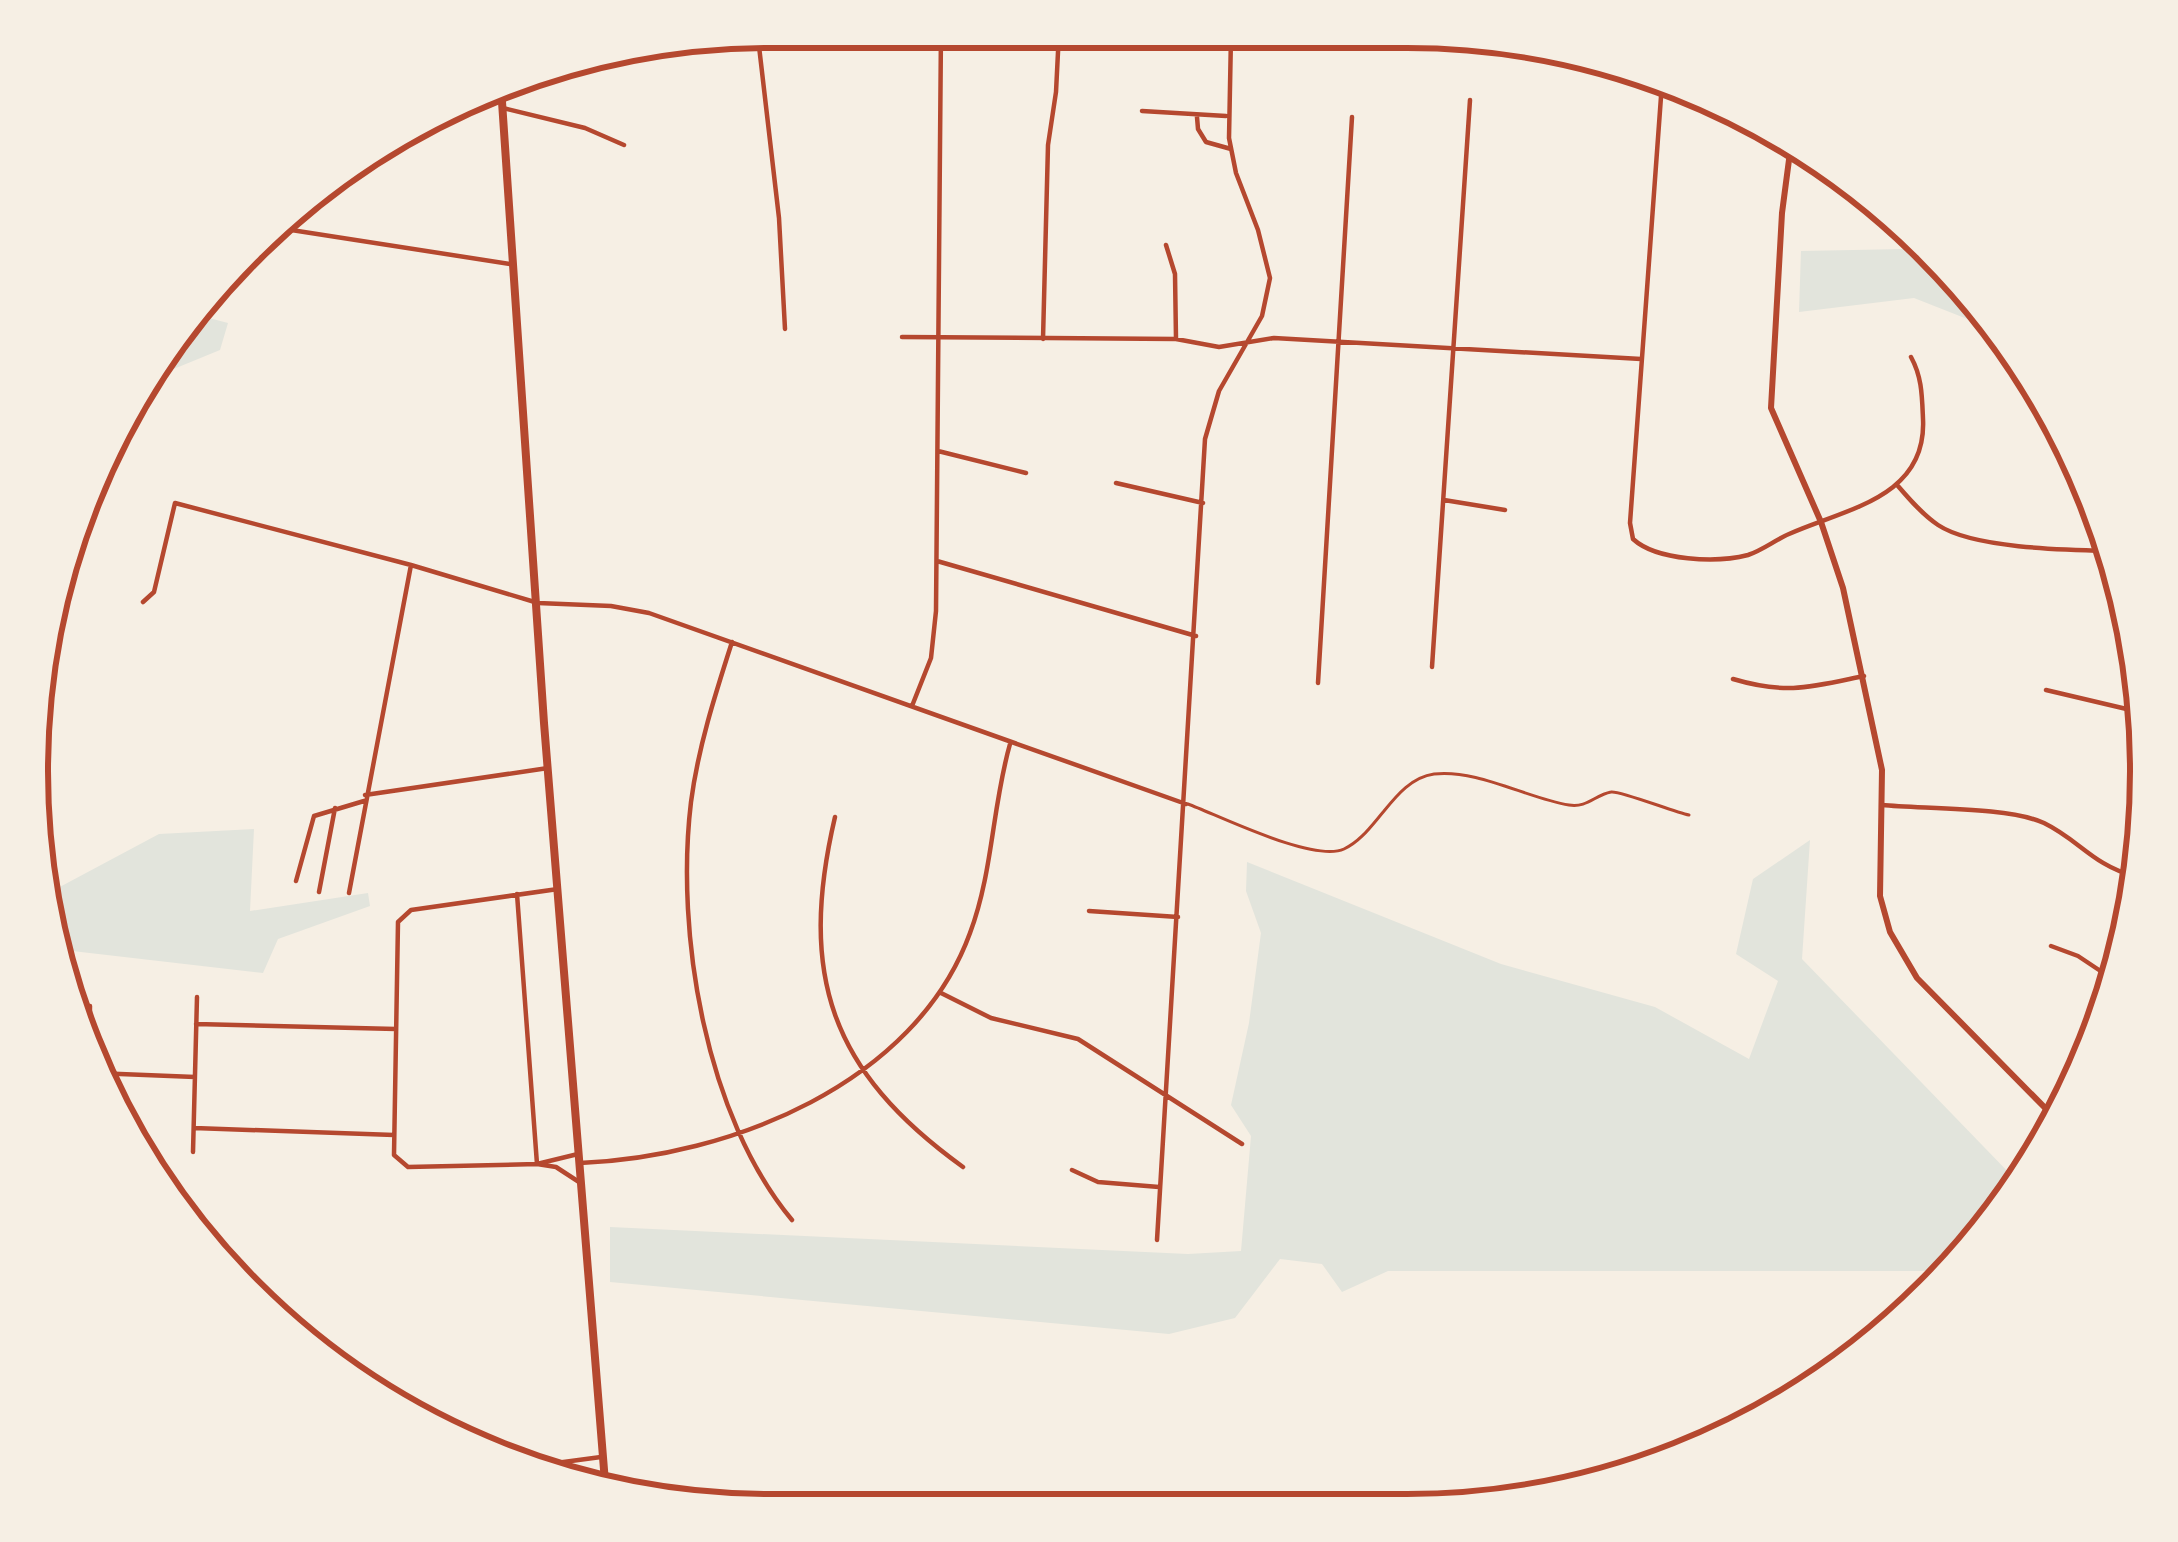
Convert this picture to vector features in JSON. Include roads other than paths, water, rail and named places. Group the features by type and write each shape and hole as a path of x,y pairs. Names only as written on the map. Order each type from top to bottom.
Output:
{"main road":[{"path":"502,100 548,767 604,1474"}],"street":[{"path":"759,48 779,218 785,329"},
{"path":"912,706 933,647 937,561 941,48"},
{"path":"1043,339 1048,145 1057,48"},
{"path":"1157,1240 1207,427 1227,374 1262,316 1270,278 1231,149 1231,48"},
{"path":"1661,94 1630,534 1637,544 1688,556 1754,553 1787,534 1870,503 1898,486 1915,462 1924,428 1922,382 1911,357"},
{"path":"1432,667 1470,100"},
{"path":"503,108 585,128 624,145"},
{"path":"1142,111 1228,116"},
{"path":"1196,114 1206,142 1231,149"},
{"path":"1318,683 1352,117"},
{"path":"1789,158 1771,408 1821,522 1864,676 1879,749 1880,896 1901,956 1929,992 2046,1109"},
{"path":"291,230 514,264"},
{"path":"1166,245 1175,274 1176,339"},
{"path":"902,338 1176,339 1219,347 1274,338 1641,359"},
{"path":"938,452 1026,473"},
{"path":"1116,483 1203,503"},
{"path":"1898,486 1920,511 1959,536 2095,549"},
{"path":"1444,500 1505,510"},
{"path":"143,602 154,592 175,503 538,603 633,610 1186,804"},
{"path":"937,561 1196,635"},
{"path":"349,893 411,565"},
{"path":"732,643 697,766 688,861 701,1012 737,1132 757,1173 792,1220"},
{"path":"1733,679 1769,690 1792,690 1864,676"},
{"path":"2046,691 2127,709"},
{"path":"558,889 412,910 402,916 394,1155 408,1167 664,1155 817,1099 865,1071 941,994 965,947 981,899 995,801 1011,742"},
{"path":"296,881 314,816 365,798 548,767"},
{"path":"1882,806 2025,817 2048,825 2091,858 2123,871"},
{"path":"319,892 335,808"},
{"path":"835,817 821,909 823,974 835,1023 865,1071 910,1125 963,1167"},
{"path":"517,895 537,1164"},
{"path":"1090,911 1178,917"},
{"path":"2051,946 2101,971"},
{"path":"941,994 991,1018 1078,1039 1242,1144"},
{"path":"193,1152 197,997"},
{"path":"196,1024 396,1029"},
{"path":"115,1074 195,1077"},
{"path":"194,1128 394,1135"},
{"path":"537,1164 569,1173 582,1184"},
{"path":"1072,1170 1098,1183 1161,1187"},
{"path":"561,1462 603,1457"}],"lane":[{"path":"1186,804 1329,853 1346,849 1362,837 1400,792 1434,774 1573,806 1621,792 1636,801 1689,815"}]}
